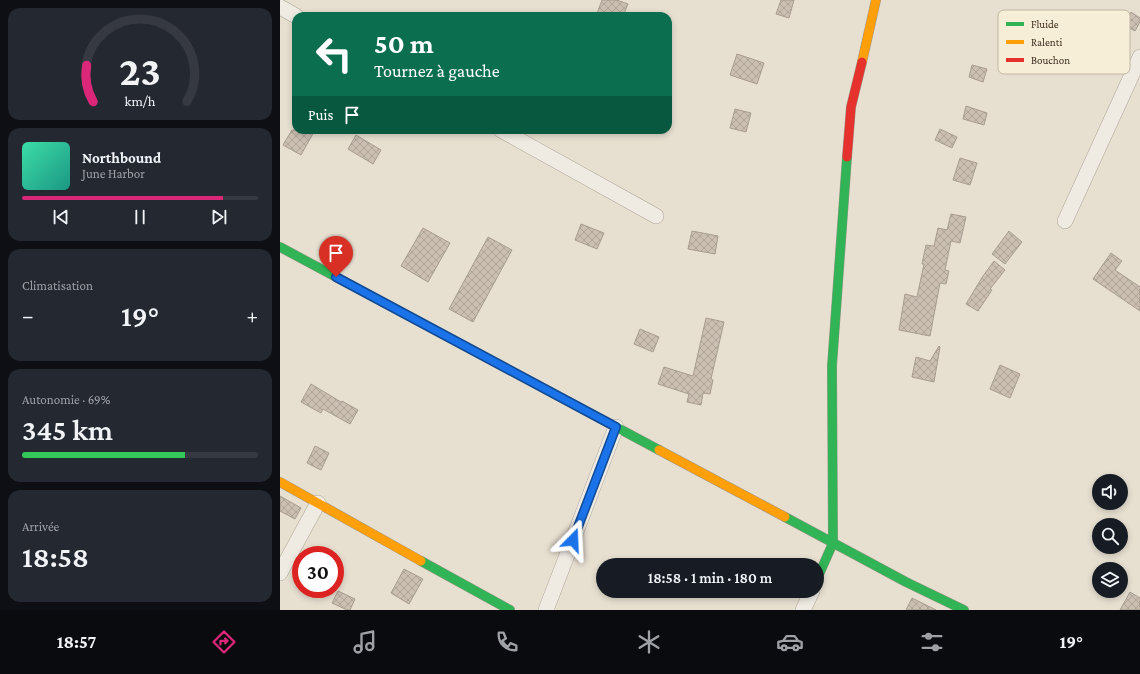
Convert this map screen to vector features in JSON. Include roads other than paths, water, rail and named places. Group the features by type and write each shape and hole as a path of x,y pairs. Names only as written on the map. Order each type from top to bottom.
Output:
{"street":[{"path":"824,563 833,543 832,366 851,107 876,0"},
{"path":"280,7 292,14"},
{"path":"1065,221 1140,57"},
{"path":"507,134 656,216"},
{"path":"280,247 906,582 964,610"},
{"path":"546,610 616,427"},
{"path":"280,482 510,610"},
{"path":"280,573 318,503"},
{"path":"803,610 809,598"}]}
